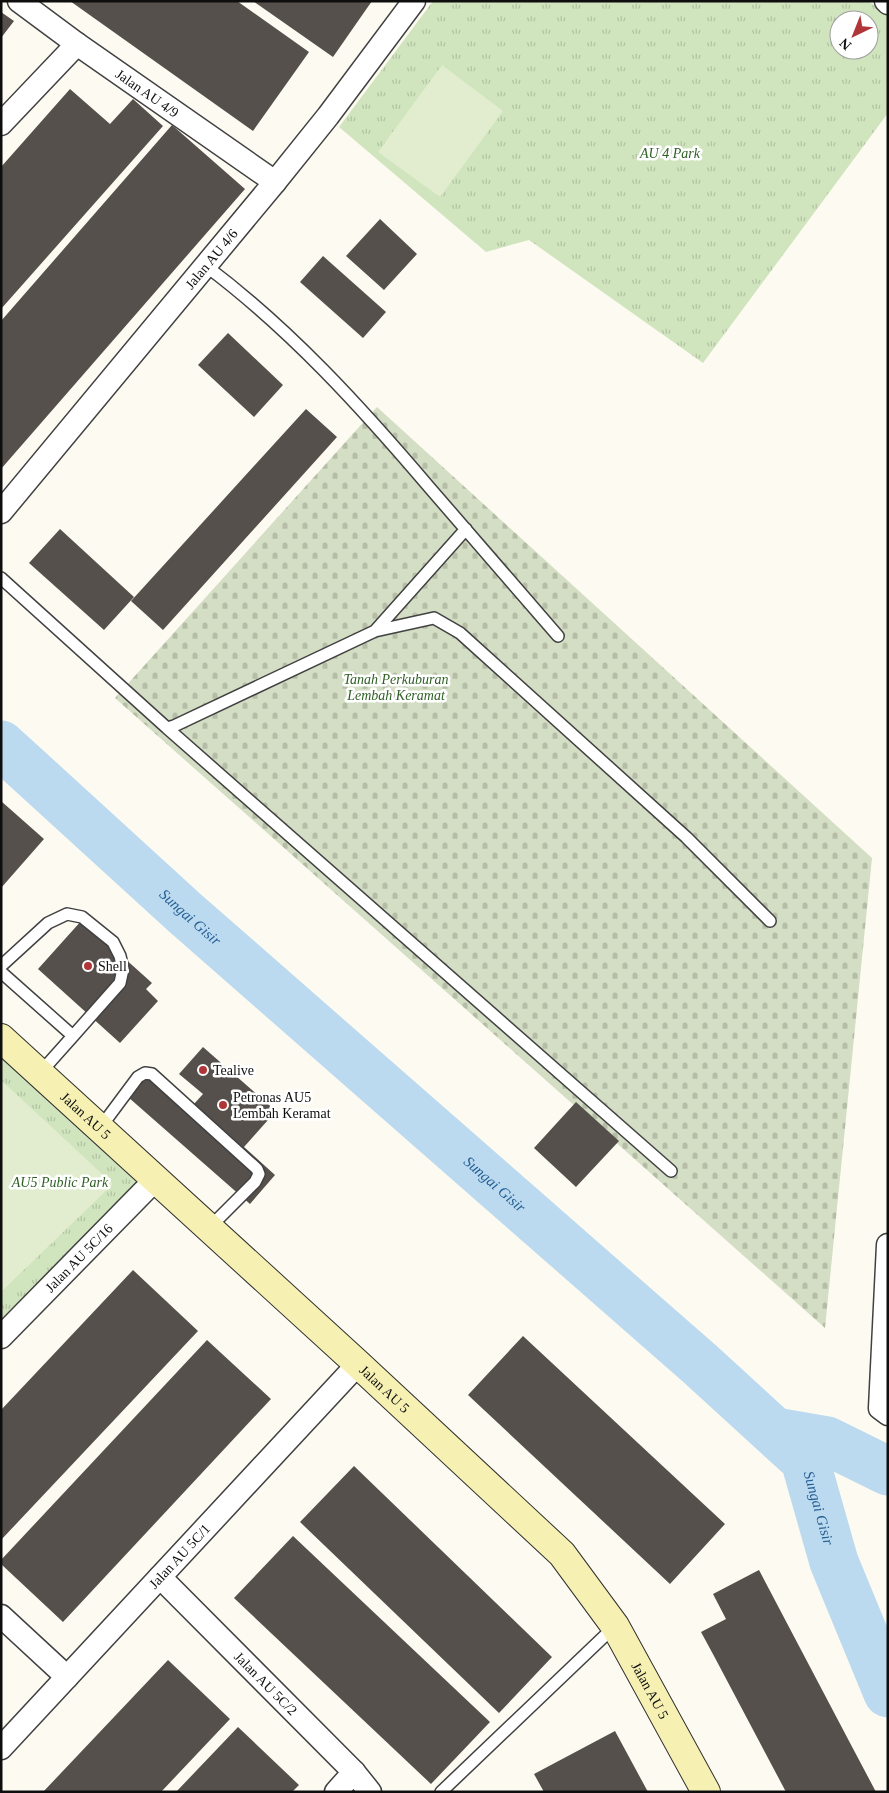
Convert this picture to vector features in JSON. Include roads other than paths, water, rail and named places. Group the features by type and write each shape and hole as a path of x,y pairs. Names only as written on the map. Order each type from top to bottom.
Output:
{"main road":[{"name":"Jalan AU 5","path":"1,1038 358,1364 562,1554 615,1626 706,1792"}],"street":[{"name":"Jalan AU 4/9","path":"19,1 77,44 275,182"},
{"name":"Jalan AU 4/6","path":"1,512 275,182 328,116 414,1"},
{"path":"1,124 77,44"},
{"name":"Jalan AU 5C/16","path":"1,1337 156,1179"},
{"path":"888,1245 880,1408 888,1414"},
{"name":"Jalan AU 5C/1","path":"1,1748 358,1364"},
{"name":"Jalan AU 5C/2","path":"160,1577 354,1772 370,1792"},
{"path":"1,1616 67,1677"},
{"path":"336,1792 354,1772"}],"lane":[{"path":"206,266 240,291 321,366 385,435 558,636"},
{"path":"375,631 466,529"},
{"path":"1,578 167,728 671,1171"},
{"path":"167,728 375,631 434,618 460,633 686,837 770,921"},
{"path":"1,966 48,923 67,914 82,917 113,942 120,956 122,969 120,983 40,1073"},
{"path":"1,972 73,1036"},
{"path":"100,1128 138,1077 145,1073 152,1074 257,1169 259,1174 256,1182 209,1228"},
{"path":"441,1792 615,1626"}],"waterway":[{"name":"Sungai Gisir","path":"1,745 185,913 700,1364 805,1460 834,1562 888,1693"},
{"path":"775,1432 827,1441 888,1471"}],"place":[{"name":"Shell","path":"88,966"},
{"name":"Tealive","path":"203,1070"},
{"name":"Petronas AU5 Lembah Keramat","path":"223,1105"}],"park label":[{"name":"AU 4 Park","path":"670,153"},
{"name":"Tanah Perkuburan Lembah Keramat","path":"396,688"},
{"name":"AU5 Public Park","path":"60,1182"}]}
